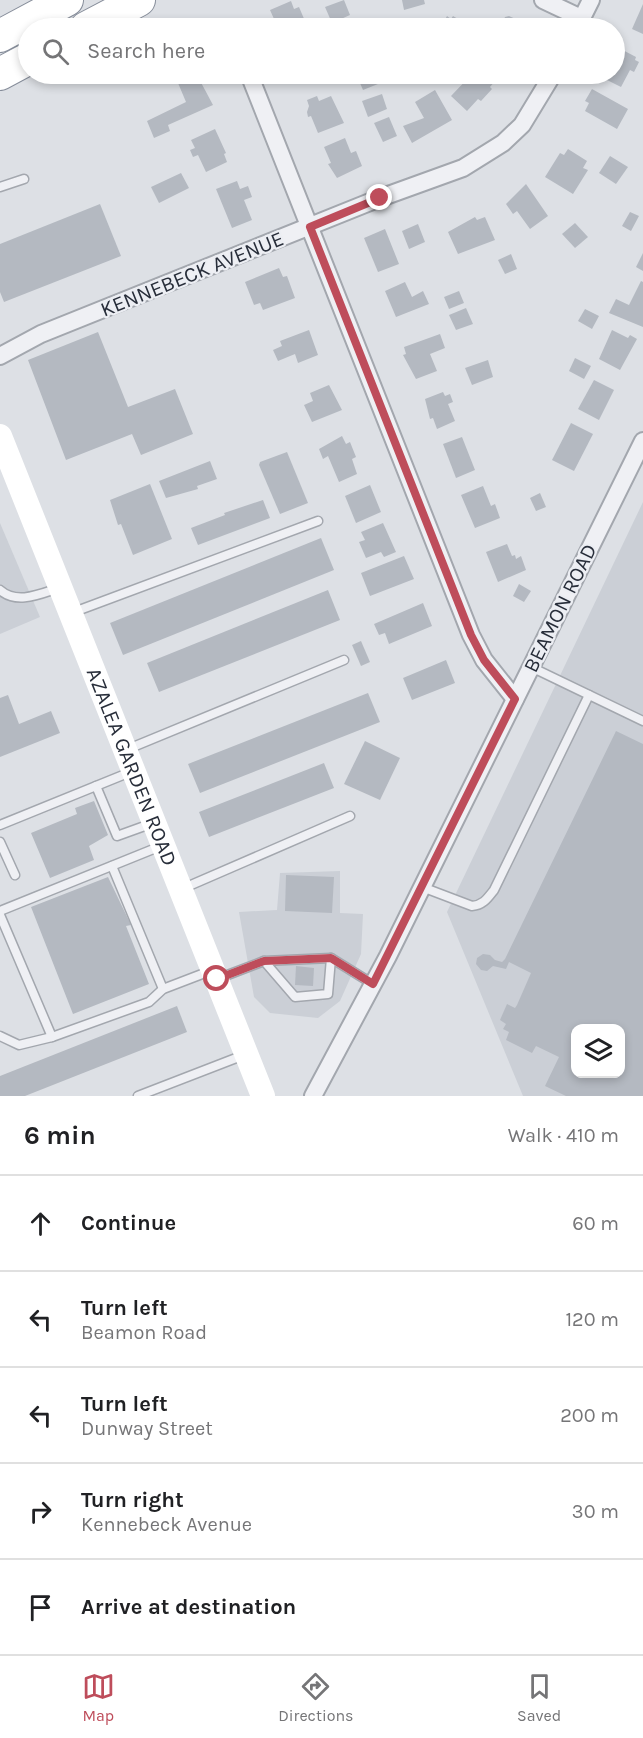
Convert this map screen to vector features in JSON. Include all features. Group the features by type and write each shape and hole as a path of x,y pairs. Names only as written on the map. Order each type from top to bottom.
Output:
{"highway":[{"path":"34,18 67,0"},
{"path":"105,18 139,0"},
{"path":"0,36 18,26"},
{"path":"0,74 18,64"}],"main road":[{"name":"AZALEA GARDEN ROAD","path":"0,436 263,1096"}],"street":[{"path":"543,0 571,18"},
{"path":"582,18 591,0"},
{"path":"253,84 471,635 484,660 515,699"},
{"name":"KENNEBECK AVENUE","path":"0,356 41,334 463,168 486,156 522,125 547,84"},
{"name":"BEAMON ROAD","path":"313,1096 422,887 643,441"}],"lane":[{"path":"0,187 24,179"},
{"path":"71,613 318,521"},
{"path":"0,590 12,597 27,598 60,587"},
{"path":"0,825 96,786 129,761 344,660"},
{"path":"531,667 643,721"},
{"path":"422,887 472,906 479,905 486,900 494,890 589,695"},
{"path":"96,786 117,836 154,822"},
{"path":"180,889 350,816"},
{"path":"0,842 15,875"},
{"path":"51,1037 0,913 163,845"},
{"path":"112,866 163,989"},
{"path":"264,961 295,997 328,994 331,958"},
{"path":"0,1036 19,1045 51,1037 148,1002 163,989 264,961 331,958 373,984"},
{"path":"138,1096 247,1054"}],"shaded area":[{"path":"643,502 643,1096 523,1096 447,912"},
{"path":"0,523 40,617 0,634"},
{"path":"340,871 340,913 363,914 361,954 340,1001 318,1018 270,1013 254,997 239,912 277,910 280,873"}],"building":[{"path":"344,0 350,15 343,18 330,18 325,7"},
{"path":"402,0 424,0 425,4 404,10"},
{"path":"291,1 294,9 299,7 304,18 274,18 270,10"},
{"path":"643,4 643,34 632,29"},
{"path":"625,51 636,57 635,60 639,62 634,72 630,70 625,79"},
{"path":"178,84 202,84 213,105 168,125 170,131 154,138 147,121 186,102"},
{"path":"360,84 378,84 363,90"},
{"path":"462,84 492,84 490,87 492,89 481,101 478,99 467,111 451,96"},
{"path":"592,89 628,109 617,129 585,111 589,103 585,101"},
{"path":"435,90 452,120 412,143 403,126 424,118 415,102"},
{"path":"382,94 387,109 368,117 362,101"},
{"path":"317,96 319,101 331,96 344,123 318,133 307,112 309,106 307,100"},
{"path":"389,117 397,136 383,142 374,123"},
{"path":"215,129 226,153 224,154 227,162 206,172 198,155 193,157 190,150 195,148 191,140"},
{"path":"345,138 351,153 356,151 362,166 337,178 328,164 331,163 324,147"},
{"path":"568,149 587,161 583,168 588,170 573,194 545,177 560,153 564,155"},
{"path":"610,156 628,167 616,184 599,173"},
{"path":"181,173 189,188 159,203 151,187"},
{"path":"237,181 240,189 248,186 252,197 244,200 252,220 232,228 216,189"},
{"path":"526,184 548,216 530,229 517,211 513,214 506,204"},
{"path":"100,204 121,256 4,302 0,292 0,244"},
{"path":"630,212 639,216 631,231 622,226"},
{"path":"475,217 477,220 485,217 495,240 458,254 448,232"},
{"path":"575,223 588,237 575,248 562,234"},
{"path":"418,224 425,242 409,249 402,231"},
{"path":"385,229 399,264 378,272 364,238"},
{"path":"643,253 643,271 636,267"},
{"path":"511,254 517,269 505,274 498,260"},
{"path":"279,268 283,277 287,276 295,298 263,310 260,303 254,305 245,282"},
{"path":"641,281 643,282 643,327 609,313 616,299 629,305"},
{"path":"405,282 412,297 423,291 429,304 396,317 385,291"},
{"path":"459,291 464,303 449,309 444,297"},
{"path":"466,308 473,324 456,330 449,315"},
{"path":"585,309 599,316 592,329 578,321"},
{"path":"309,330 318,355 298,363 295,354 278,361 273,350 282,346 280,341"},
{"path":"612,330 628,338 630,335 637,339 620,370 599,359"},
{"path":"98,332 128,407 175,389 193,434 141,455 132,434 66,460 28,360"},
{"path":"440,334 445,348 430,354 437,371 416,379 403,355 406,354 404,347"},
{"path":"575,358 591,366 584,379 569,371"},
{"path":"488,360 493,377 472,385 465,368"},
{"path":"594,380 614,390 599,420 578,409"},
{"path":"329,385 342,410 312,422 304,405 313,401 310,393"},
{"path":"443,392 445,396 450,394 453,402 448,404 455,421 437,429 433,418 430,419 425,399"},
{"path":"571,423 593,434 574,471 552,460"},
{"path":"342,436 346,444 350,442 356,457 352,459 357,474 339,482 328,456 323,459 319,449"},
{"path":"462,437 475,470 456,478 443,444"},
{"path":"287,452 308,503 280,514 259,465 260,462"},
{"path":"210,461 217,479 197,486 198,489 166,498 159,481"},
{"path":"150,484 172,539 133,555 121,524 118,525 110,500"},
{"path":"370,485 381,512 356,523 345,496"},
{"path":"483,486 491,506 495,504 500,518 475,528 461,495"},
{"path":"540,493 546,507 536,511 530,498"},
{"path":"263,500 270,518 198,545 191,528 225,515 224,513"},
{"path":"383,523 396,552 384,557 381,552 366,558 359,542 365,540 361,532"},
{"path":"321,538 334,570 123,655 110,623"},
{"path":"507,544 512,556 515,555 516,559 521,556 526,570 498,582 486,552"},
{"path":"404,556 414,579 370,596 361,573"},
{"path":"519,584 531,591 524,602 513,596"},
{"path":"328,590 340,620 159,692 147,663"},
{"path":"423,603 432,626 389,644 385,633 379,635 374,624"},
{"path":"361,641 370,662 361,666 352,645"},
{"path":"446,660 455,683 412,700 403,678"},
{"path":"368,693 380,722 200,793 188,764"},
{"path":"8,695 19,724 51,711 60,733 0,757 0,698"},
{"path":"616,731 643,744 643,1096 566,1096 545,1086 559,1057 536,1046 532,1053 506,1040 509,1032 503,1029 506,1024 500,1020 507,1004 515,1008 517,1005 531,973 509,962 506,969 493,966 487,971 481,970 476,964 477,958 483,954 502,962"},
{"path":"365,741 400,758 380,800 344,784"},
{"path":"324,763 334,788 209,837 199,812"},
{"path":"94,801 108,835 89,846 94,860 50,878 31,833 77,814 75,808"},
{"path":"286,875 334,877 332,913 285,911"},
{"path":"108,877 131,925 126,926 149,984 73,1014 31,907"},
{"path":"296,966 314,968 313,986 295,985"},
{"path":"177,1006 187,1032 25,1096 0,1096 0,1076"}],"route":[{"path":"217,979 264,961 331,958 373,984 515,699 484,660 471,635 310,227 380,198"}]}
